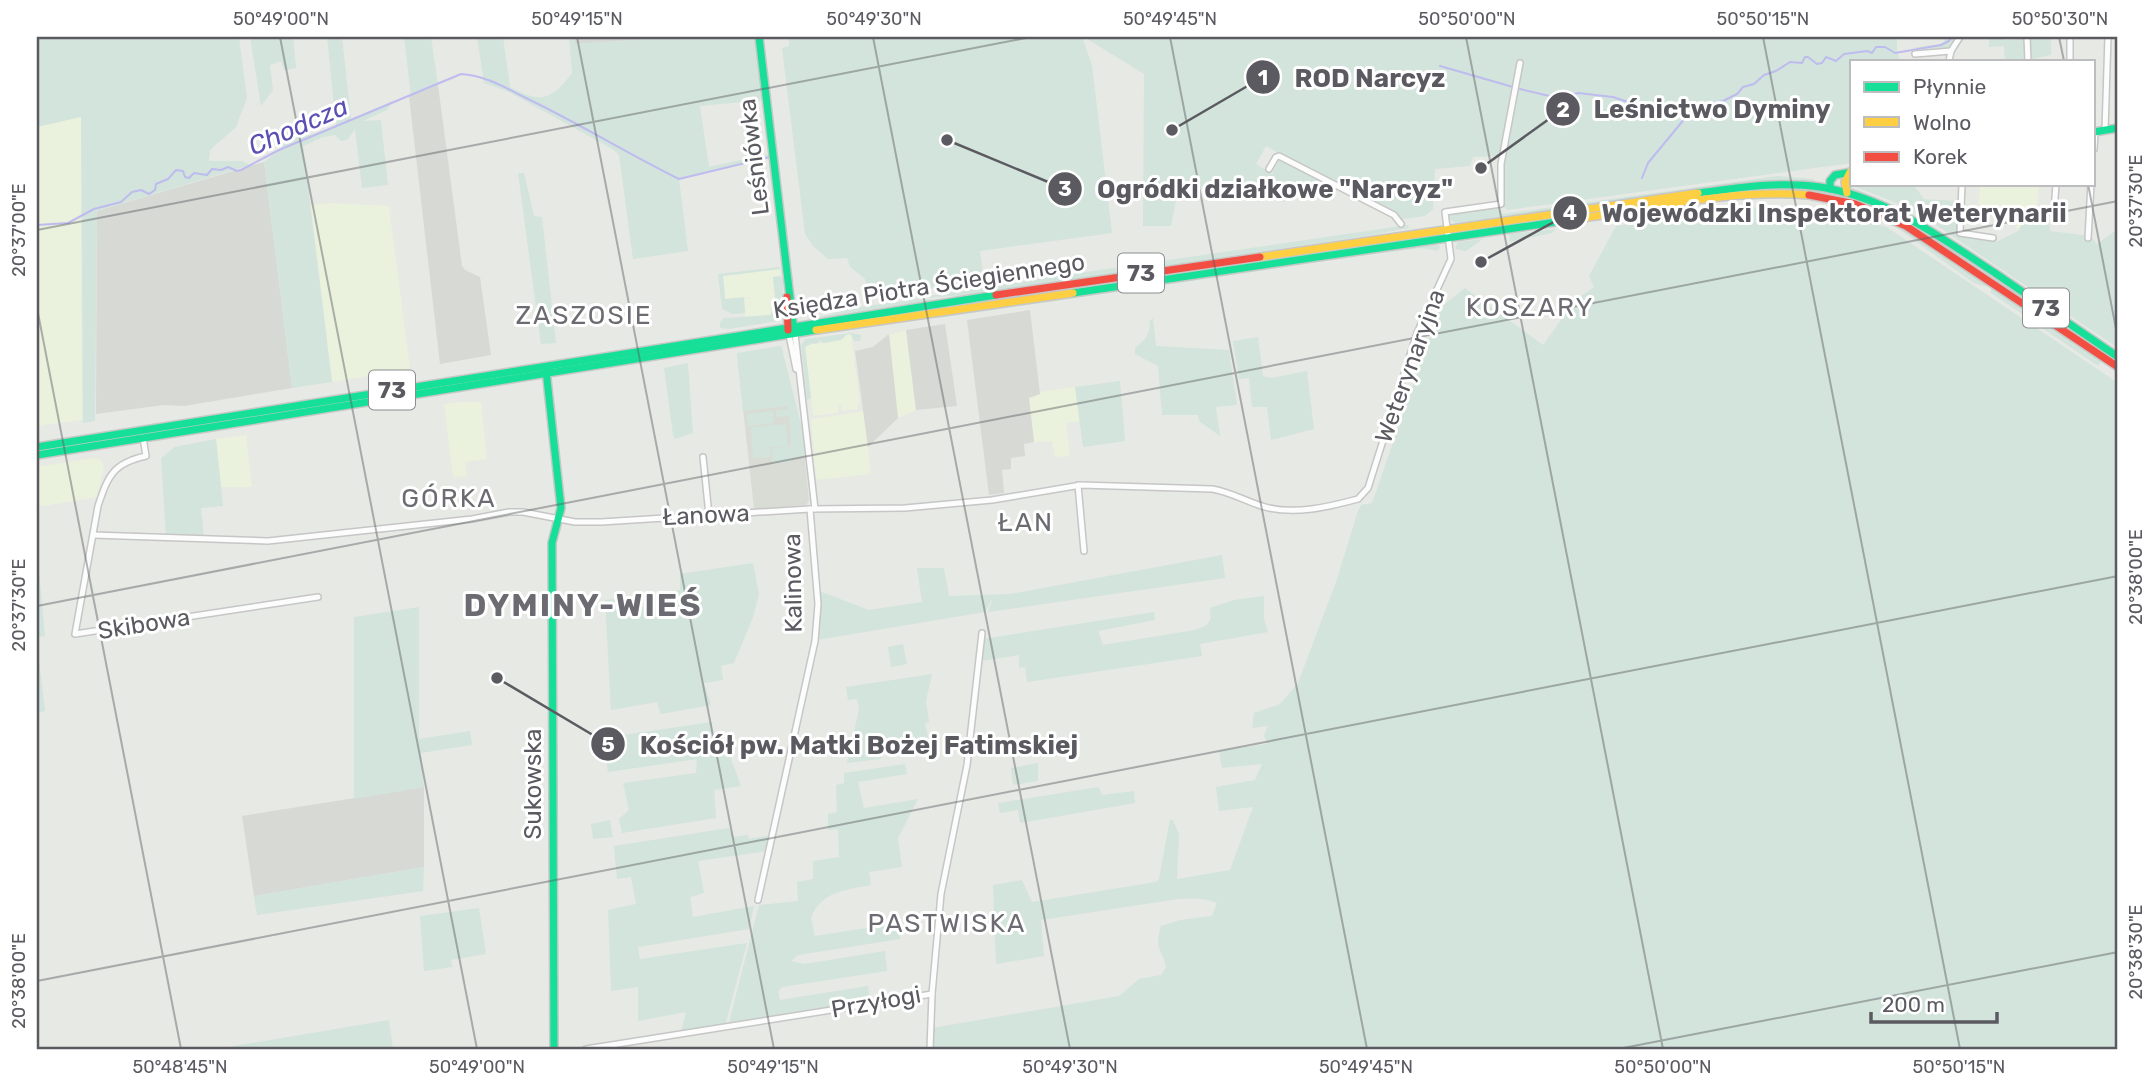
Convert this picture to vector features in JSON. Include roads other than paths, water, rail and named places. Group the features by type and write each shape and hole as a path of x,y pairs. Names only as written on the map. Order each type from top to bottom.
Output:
{"main road":[{"name":"Leśniówka","path":"759,37 788,274 791,330"},
{"path":"2096,132 2118,128"},
{"path":"1847,193 1845,182 1849,172"},
{"path":"1829,193 1849,172"},
{"name":"Księdza Piotra Ściegiennego","path":"37,447 142,434 791,330 1448,233 1733,196 1829,193"},
{"name":"73","path":"1829,193 1847,193 1897,211 1935,233 2118,357"},
{"name":"73","path":"1829,193 1872,210 1928,238 2118,367"},
{"name":"Sukowska","path":"546,369 560,497 552,556 554,1049"},
{"name":"Księdza Piotra Ściegiennego","path":"37,455 142,434"}],"street":[{"path":"1949,60 1951,51 1960,37"},
{"path":"2027,37 2028,60"},
{"path":"2070,37 2070,60"},
{"path":"2105,130 2108,37"},
{"path":"1915,54 1951,51"},
{"path":"1448,233 1445,212 1501,204 1501,164 1520,62"},
{"path":"1271,151 1394,215 1401,224"},
{"path":"1269,169 1279,156"},
{"path":"1962,186 1961,233 1993,238"},
{"path":"2054,212 2056,186"},
{"path":"2088,238 2091,186"},
{"name":"Weterynaryjna","path":"1358,499 1368,488 1417,333 1451,259 1448,233"},
{"name":"Kalinowa","path":"758,901 815,640 818,604 813,509 791,330"},
{"name":"Skibowa","path":"142,434 146,456 121,464 106,482 98,506 75,634 318,597"},
{"path":"702,457 709,515"},
{"path":"1078,485 1084,551"},
{"name":"Łanowa","path":"93,535 268,541 472,519 509,512 523,512 558,520 601,522 813,509 900,509 992,500 1078,485 1212,489 1226,491 1262,506 1286,510 1300,510 1358,499"},
{"name":"Przyłogi","path":"586,1049 932,994 941,894 967,765 982,633"},
{"path":"930,1049 932,994"}],"waterway":[{"path":"1520,89 1558,98 1578,93 1613,97 1661,113 1723,101 1790,62 1802,63 1805,57 1817,64 1822,63 1826,57 1836,61 1844,54 1867,51 1872,53 1876,47 1885,47 1895,53 1941,45 1952,37"},
{"path":"1440,66 1513,87"},
{"name":"Chodcza","path":"37,225 68,223 94,209 121,202 132,192 141,190 149,194 155,190 156,184 168,179 176,170 183,171 185,177 189,178 194,173 207,175 212,169 221,170 228,167 241,170 279,150 461,74 503,86 679,179 770,157"},
{"path":"1642,178 1648,163 1686,117 1711,104"},
{"path":"933,1034 934,1024"}],"place":[{"name":"ROD Narcyz","path":"1172,130"},
{"name":"Ogródki działkowe \"Narcyz\"","path":"947,140"},
{"name":"Leśnictwo Dyminy","path":"1481,168"},
{"name":"Wojewódzki Inspektorat Weterynarii","path":"1481,262"},
{"name":"Kościół pw. Matki Bożej Fatimskiej","path":"497,678"}],"district":[{"name":"KOSZARY","path":"1530,307"},
{"name":"ZASZOSIE","path":"584,315"},
{"name":"GÓRKA","path":"449,498"},
{"name":"ŁAN","path":"1026,522"},
{"name":"DYMINY-WIEŚ","path":"583,605"},
{"name":"PASTWISKA","path":"947,923"}]}
